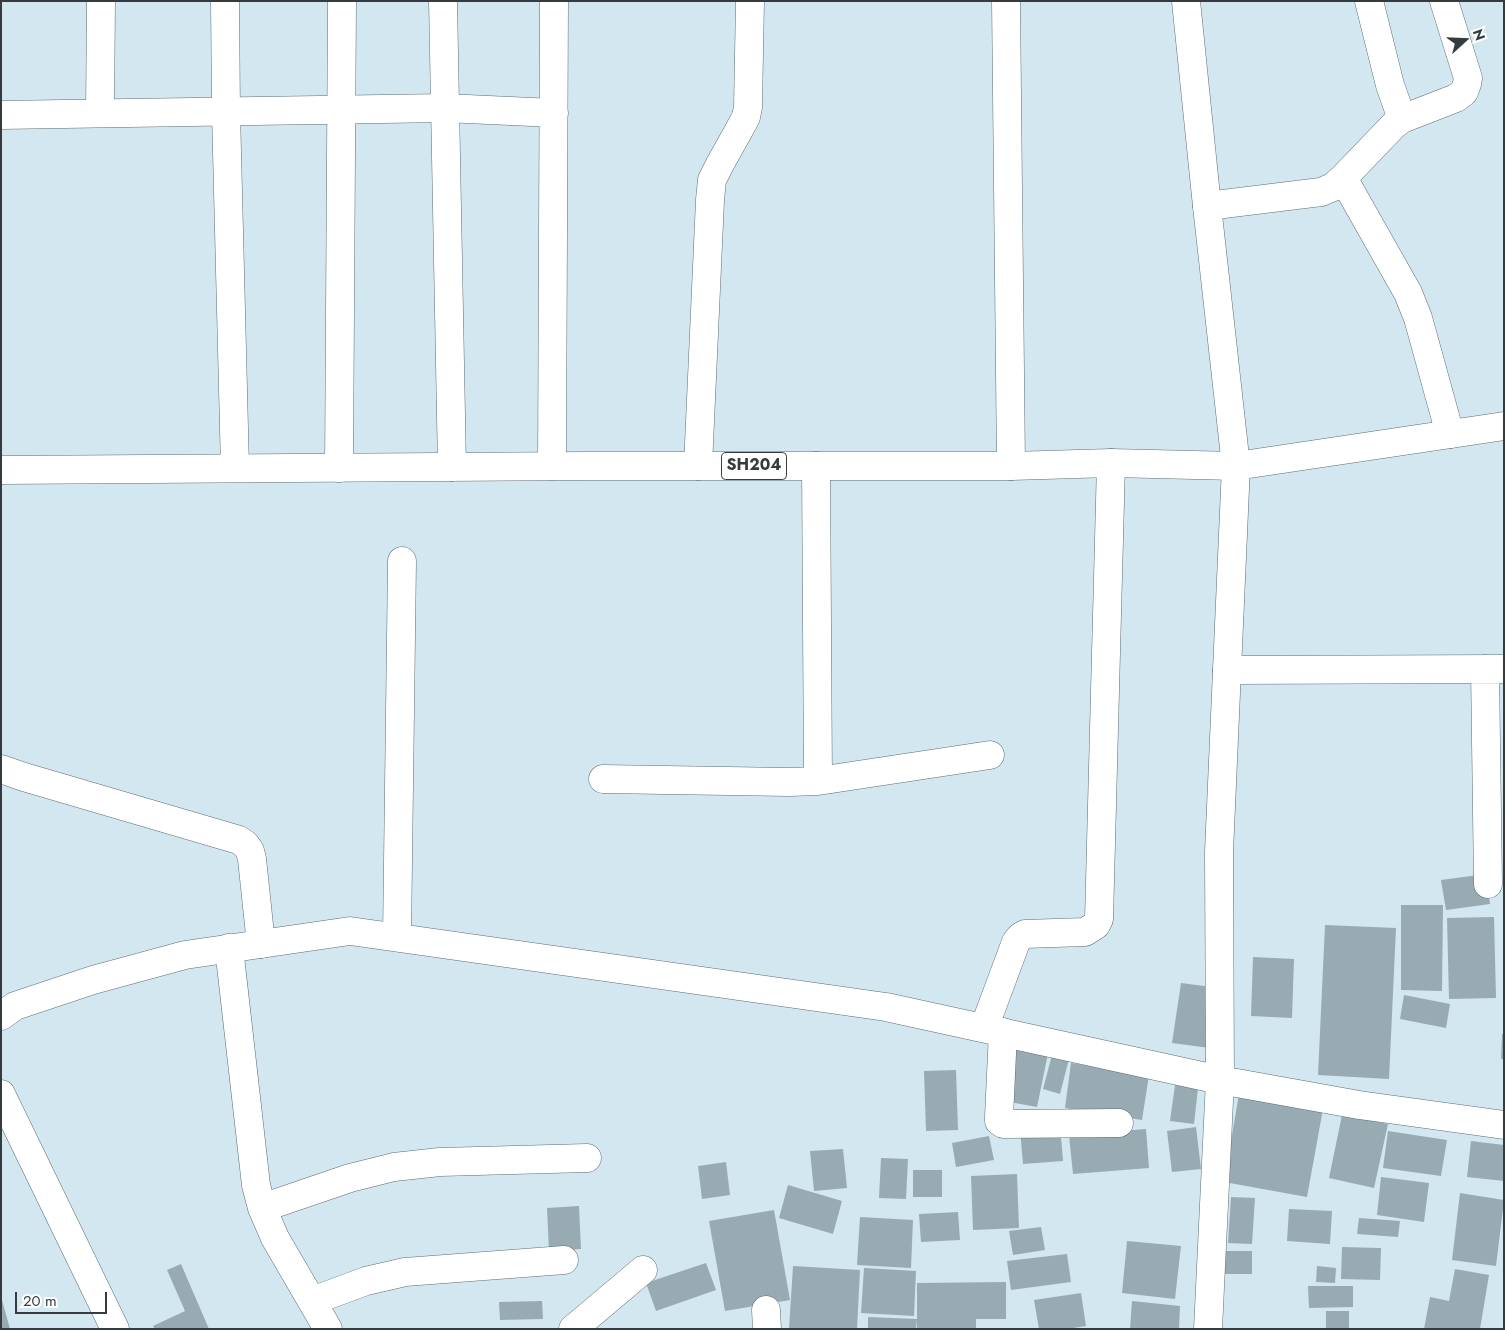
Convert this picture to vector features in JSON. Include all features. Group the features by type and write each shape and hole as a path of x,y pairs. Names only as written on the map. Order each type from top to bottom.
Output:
{"street":[{"path":"100,114 101,1"},
{"path":"226,1 226,112 235,468"},
{"path":"339,468 342,1"},
{"path":"443,1 452,467"},
{"path":"552,466 554,1"},
{"path":"698,466 712,180 746,117 748,107 750,1"},
{"path":"1006,1 1011,466"},
{"path":"1186,1 1236,466 1219,852 1220,1080 1208,1329"},
{"path":"1369,1 1390,85 1402,119"},
{"path":"1207,206 1321,192 1333,187 1383,135 1402,119 1456,98 1464,92 1468,78 1444,1"},
{"path":"1,115 445,108 554,113"},
{"path":"1343,178 1408,293 1418,318 1450,434"},
{"name":"SH204","path":"1,470 552,466 1011,466 1111,463 1236,466 1504,426"},
{"path":"1111,463 1099,919 1096,925 1085,932 1025,934 1020,937 1016,942 993,1030 999,1117 1003,1124 1119,1123"},
{"path":"816,466 818,781"},
{"path":"397,937 402,561"},
{"path":"1227,670 1494,669 1488,884"},
{"path":"603,779 818,781 990,754"},
{"path":"1,769 239,840 246,844 252,859 261,944"},
{"path":"1,1016 14,1006 93,980 185,955 350,931 886,1007 1220,1080 1359,1105 1504,1125"},
{"path":"229,948 256,1185 262,1208 275,1238 328,1329"},
{"path":"1,1094 115,1329"},
{"path":"262,1208 350,1178 394,1167 440,1162 587,1158"},
{"path":"312,1300 366,1281 405,1272 564,1260"},
{"path":"573,1329 643,1270"}],"building":[{"path":"1486,874 1490,904 1446,910 1441,880"},
{"path":"1401,905 1443,905 1442,991 1401,990"},
{"path":"1494,917 1496,998 1449,999 1447,918"},
{"path":"1325,925 1396,928 1389,1079 1318,1075"},
{"path":"1253,957 1294,959 1292,1018 1251,1016"},
{"path":"1181,983 1219,988 1210,1048 1172,1043"},
{"path":"1404,995 1450,1004 1446,1028 1400,1019"},
{"path":"1502,1034 1504,1034 1504,1059 1501,1059"},
{"path":"1017,1037 1050,1044 1037,1107 1004,1101"},
{"path":"1053,1051 1070,1055 1060,1094 1043,1089"},
{"path":"1071,1063 1149,1075 1142,1120 1065,1108"},
{"path":"956,1070 958,1130 926,1131 924,1071"},
{"path":"1175,1085 1198,1088 1194,1124 1170,1121"},
{"path":"1239,1094 1323,1109 1307,1197 1224,1182"},
{"path":"1342,1115 1388,1124 1374,1188 1329,1178"},
{"path":"1060,1125 1063,1161 1023,1164 1020,1129"},
{"path":"1196,1127 1201,1169 1172,1172 1167,1131"},
{"path":"1146,1129 1149,1168 1073,1174 1069,1135"},
{"path":"1388,1131 1447,1140 1441,1176 1383,1168"},
{"path":"989,1136 994,1160 956,1167 952,1143"},
{"path":"1471,1141 1504,1145 1504,1181 1467,1177"},
{"path":"843,1149 847,1188 814,1191 810,1151"},
{"path":"881,1158 908,1159 906,1199 879,1198"},
{"path":"726,1162 730,1195 702,1199 698,1166"},
{"path":"913,1170 942,1170 942,1197 913,1197"},
{"path":"1017,1174 1019,1228 973,1230 971,1176"},
{"path":"1381,1177 1429,1183 1424,1222 1377,1215"},
{"path":"788,1185 842,1201 833,1234 779,1218"},
{"path":"1460,1193 1504,1200 1496,1266 1452,1260"},
{"path":"1231,1197 1255,1198 1252,1244 1228,1243"},
{"path":"579,1206 581,1249 549,1251 547,1208"},
{"path":"1289,1209 1332,1211 1330,1244 1287,1241"},
{"path":"774,1210 790,1300 725,1311 709,1221"},
{"path":"958,1212 960,1240 921,1242 919,1214"},
{"path":"860,1217 913,1220 911,1268 857,1265"},
{"path":"1359,1218 1400,1221 1398,1237 1357,1234"},
{"path":"1041,1227 1045,1250 1013,1255 1009,1231"},
{"path":"1127,1241 1181,1246 1175,1299 1122,1293"},
{"path":"1342,1247 1381,1248 1380,1280 1341,1279"},
{"path":"1221,1251 1252,1251 1252,1274 1221,1274"},
{"path":"1067,1254 1071,1282 1011,1290 1007,1261"},
{"path":"706,1263 716,1290 656,1311 646,1283"},
{"path":"181,1264 209,1329 155,1329 153,1326 185,1311 167,1270"},
{"path":"793,1266 860,1270 857,1329 789,1329"},
{"path":"1317,1266 1336,1268 1335,1283 1316,1282"},
{"path":"864,1268 916,1271 914,1316 861,1313"},
{"path":"1455,1269 1489,1275 1480,1329 1424,1329 1430,1297 1449,1301"},
{"path":"1006,1282 1006,1319 976,1319 976,1329 917,1329 917,1283"},
{"path":"1308,1286 1353,1286 1353,1307 1309,1308"},
{"path":"1081,1293 1086,1326 1067,1329 1039,1329 1034,1300"},
{"path":"2,1300 10,1329 1,1329"},
{"path":"542,1301 543,1319 500,1320 499,1302"},
{"path":"1132,1301 1180,1306 1179,1329 1130,1329"},
{"path":"1326,1311 1349,1311 1349,1329 1326,1329"},
{"path":"868,1317 917,1319 916,1329 868,1329"}]}
